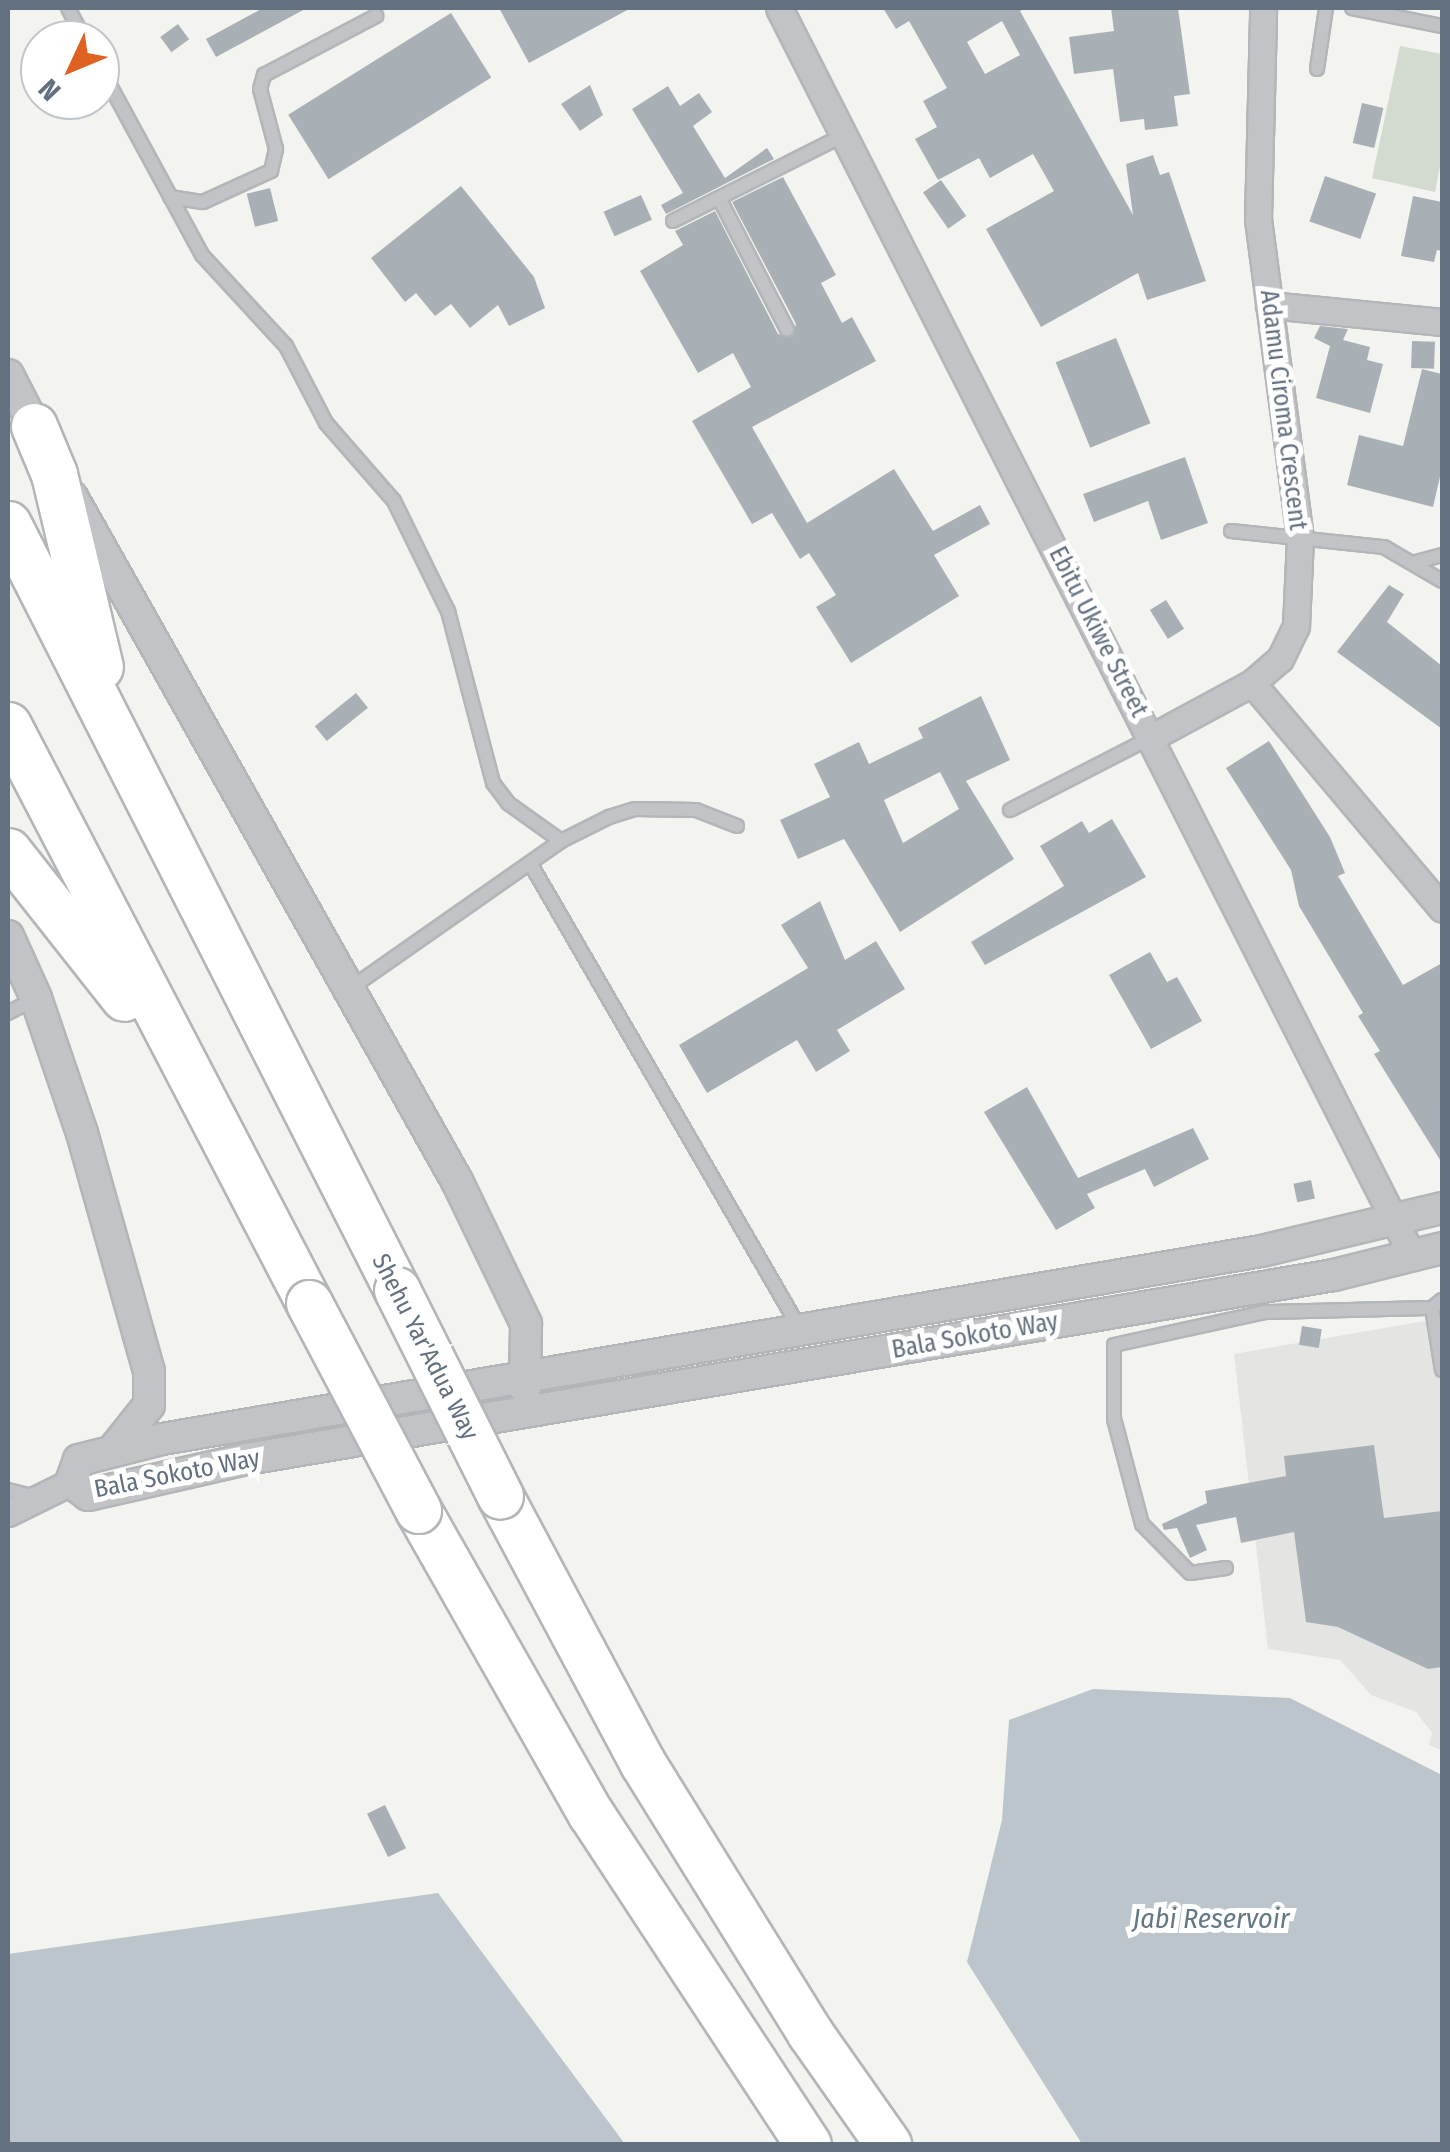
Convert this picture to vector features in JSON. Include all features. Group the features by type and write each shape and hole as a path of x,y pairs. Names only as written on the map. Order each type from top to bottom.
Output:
{"highway":[{"path":"34,426 64,510 100,669 197,894"},
{"name":"Shehu Yar'Adua Way","path":"8,524 500,1496 642,1762 800,2018 888,2144"},
{"path":"8,725 244,1184 418,1510 591,1814 808,2144"},
{"path":"8,851 144,1024 244,1184"}],"street":[{"name":"Ebitu Ukiwe Street","path":"779,8 1400,1221 1413,1257"},
{"name":"Adamu Ciroma Crescent","path":"1152,737 1252,683 1280,659 1296,626 1300,538 1258,220 1263,8"},
{"path":"1269,304 1442,322"},
{"path":"8,375 457,1181 526,1324 547,1350 579,1367"},
{"path":"1252,683 1442,909"},
{"path":"8,936 36,998 150,1371 182,1436 219,1460 247,1459"},
{"name":"Bala Sokoto Way","path":"1442,1208 1261,1252 529,1373 114,1449 78,1460 71,1482 88,1495 247,1459 1104,1314 1413,1257 1442,1248"},
{"path":"487,1419 515,1402 529,1373 526,1324"},
{"path":"114,1449 149,1405 150,1371"},
{"path":"8,1513 71,1482"}],"lane":[{"path":"1317,69 1326,8"},
{"path":"1352,8 1442,26"},
{"path":"170,197 203,202 271,171 276,149 260,89 264,74 376,16"},
{"path":"120,104 202,254 286,346 326,424 394,501 448,612 494,783 508,803 560,842"},
{"path":"673,221 844,135"},
{"path":"719,198 787,330"},
{"path":"1231,531 1384,546 1442,581"},
{"path":"1416,562 1442,555"},
{"path":"1010,810 1152,737"},
{"path":"348,990 560,842 635,809 696,810 736,826"},
{"path":"530,863 799,1327"},
{"path":"8,1013 36,998"},
{"path":"1114,1345 1265,1312 1437,1304 1442,1370"},
{"path":"1104,1314 1114,1345 1114,1419 1142,1524 1190,1573 1226,1568"},
{"path":"8,1490 40,1497"}],"shaded area":[{"path":"1400,46 1442,54 1442,156 1435,192 1372,178"},
{"path":"1442,1318 1442,1751 1429,1745 1432,1733 1416,1712 1371,1695 1340,1660 1268,1649 1234,1354"}],"water":[{"name":"Jabi Reservoir","path":"1093,1689 1290,1698 1442,1775 1442,2144 1082,2144 967,1962 1002,1820 1009,1720"},
{"path":"438,1893 625,2144 8,2144 8,1954"}],"building":[{"path":"263,8 307,8 216,57 206,39"},
{"path":"499,8 631,8 529,63"},
{"path":"883,8 1026,8 1020,11 1133,215 1126,164 1153,155 1160,175 1169,172 1206,281 1147,300 1138,273 1041,327 986,229 1054,191 1033,154 990,178 979,158 938,180 915,139 937,127 923,101 947,88 909,21 896,29","holes":["1002,21 1020,55 985,74 967,42"]},
{"path":"1111,8 1178,8 1190,94 1174,96 1178,126 1145,130 1144,119 1120,122 1113,69 1074,74 1069,37 1114,31"},
{"path":"451,13 491,77 328,179 288,115"},
{"path":"178,24 189,39 171,52 160,37"},
{"path":"590,85 603,115 580,131 561,104"},
{"path":"668,86 680,106 699,93 712,112 693,126 725,178 767,148 774,159 666,214 661,205 683,193 632,109"},
{"path":"1362,103 1383,108 1374,148 1353,143"},
{"path":"1325,176 1376,194 1360,239 1309,221"},
{"path":"783,177 836,275 821,283 842,323 852,317 876,361 752,427 807,523 894,469 933,531 980,505 990,524 934,555 959,596 851,663 816,607 836,595 809,553 800,559 772,513 752,524 692,421 751,387 733,353 698,373 640,271 683,245 675,231 715,211 778,334 792,337 796,324 732,202"},
{"path":"941,180 966,216 948,229 923,193"},
{"path":"461,186 534,277 545,308 509,326 498,305 470,328 451,304 435,316 416,293 405,302 371,258"},
{"path":"270,188 278,221 255,227 247,194"},
{"path":"641,195 652,220 615,236 604,212"},
{"path":"1413,196 1442,202 1442,251 1437,250 1434,262 1401,256"},
{"path":"1320,326 1348,329 1343,340 1370,347 1367,360 1383,364 1370,413 1316,398 1330,346 1314,338"},
{"path":"1116,338 1150,423 1090,448 1056,362"},
{"path":"1412,341 1435,342 1434,369 1411,368"},
{"path":"1422,369 1442,374 1442,468 1433,507 1347,485 1359,435 1403,446"},
{"path":"1185,457 1208,523 1161,540 1148,501 1094,522 1083,494"},
{"path":"1389,585 1404,594 1387,622 1442,666 1442,729 1337,652"},
{"path":"1166,600 1184,629 1168,639 1150,610"},
{"path":"356,693 368,708 327,741 315,726"},
{"path":"981,696 1010,760 966,781 1014,859 900,932 844,839 798,859 780,820 830,797 814,764 859,742 869,764 923,738 918,728","holes":["940,772 959,809 903,843 884,800"]},
{"path":"1269,741 1330,837 1345,873 1338,876 1403,985 1442,963 1442,1163 1374,1054 1380,1051 1358,1016 1363,1013 1299,906 1291,870 1226,768"},
{"path":"1112,819 1146,877 985,965 971,942 1064,886 1040,846 1082,821 1089,833"},
{"path":"820,901 845,960 876,941 905,989 837,1030 850,1051 816,1072 797,1040 707,1093 679,1045 808,968 781,925"},
{"path":"1150,952 1167,982 1177,977 1202,1021 1151,1049 1109,975"},
{"path":"1027,1087 1078,1178 1193,1128 1209,1159 1154,1187 1145,1169 1087,1194 1095,1208 1056,1230 984,1112"},
{"path":"1311,1180 1315,1199 1297,1202 1293,1184"},
{"path":"1302,1326 1322,1329 1319,1348 1299,1345"},
{"path":"1374,1445 1384,1518 1442,1511 1442,1667 1428,1669 1338,1627 1306,1622 1294,1532 1241,1543 1236,1517 1196,1525 1207,1550 1190,1558 1177,1528 1164,1530 1162,1524 1207,1503 1205,1491 1286,1476 1284,1456"},
{"path":"385,1805 406,1848 388,1857 367,1814"}]}
